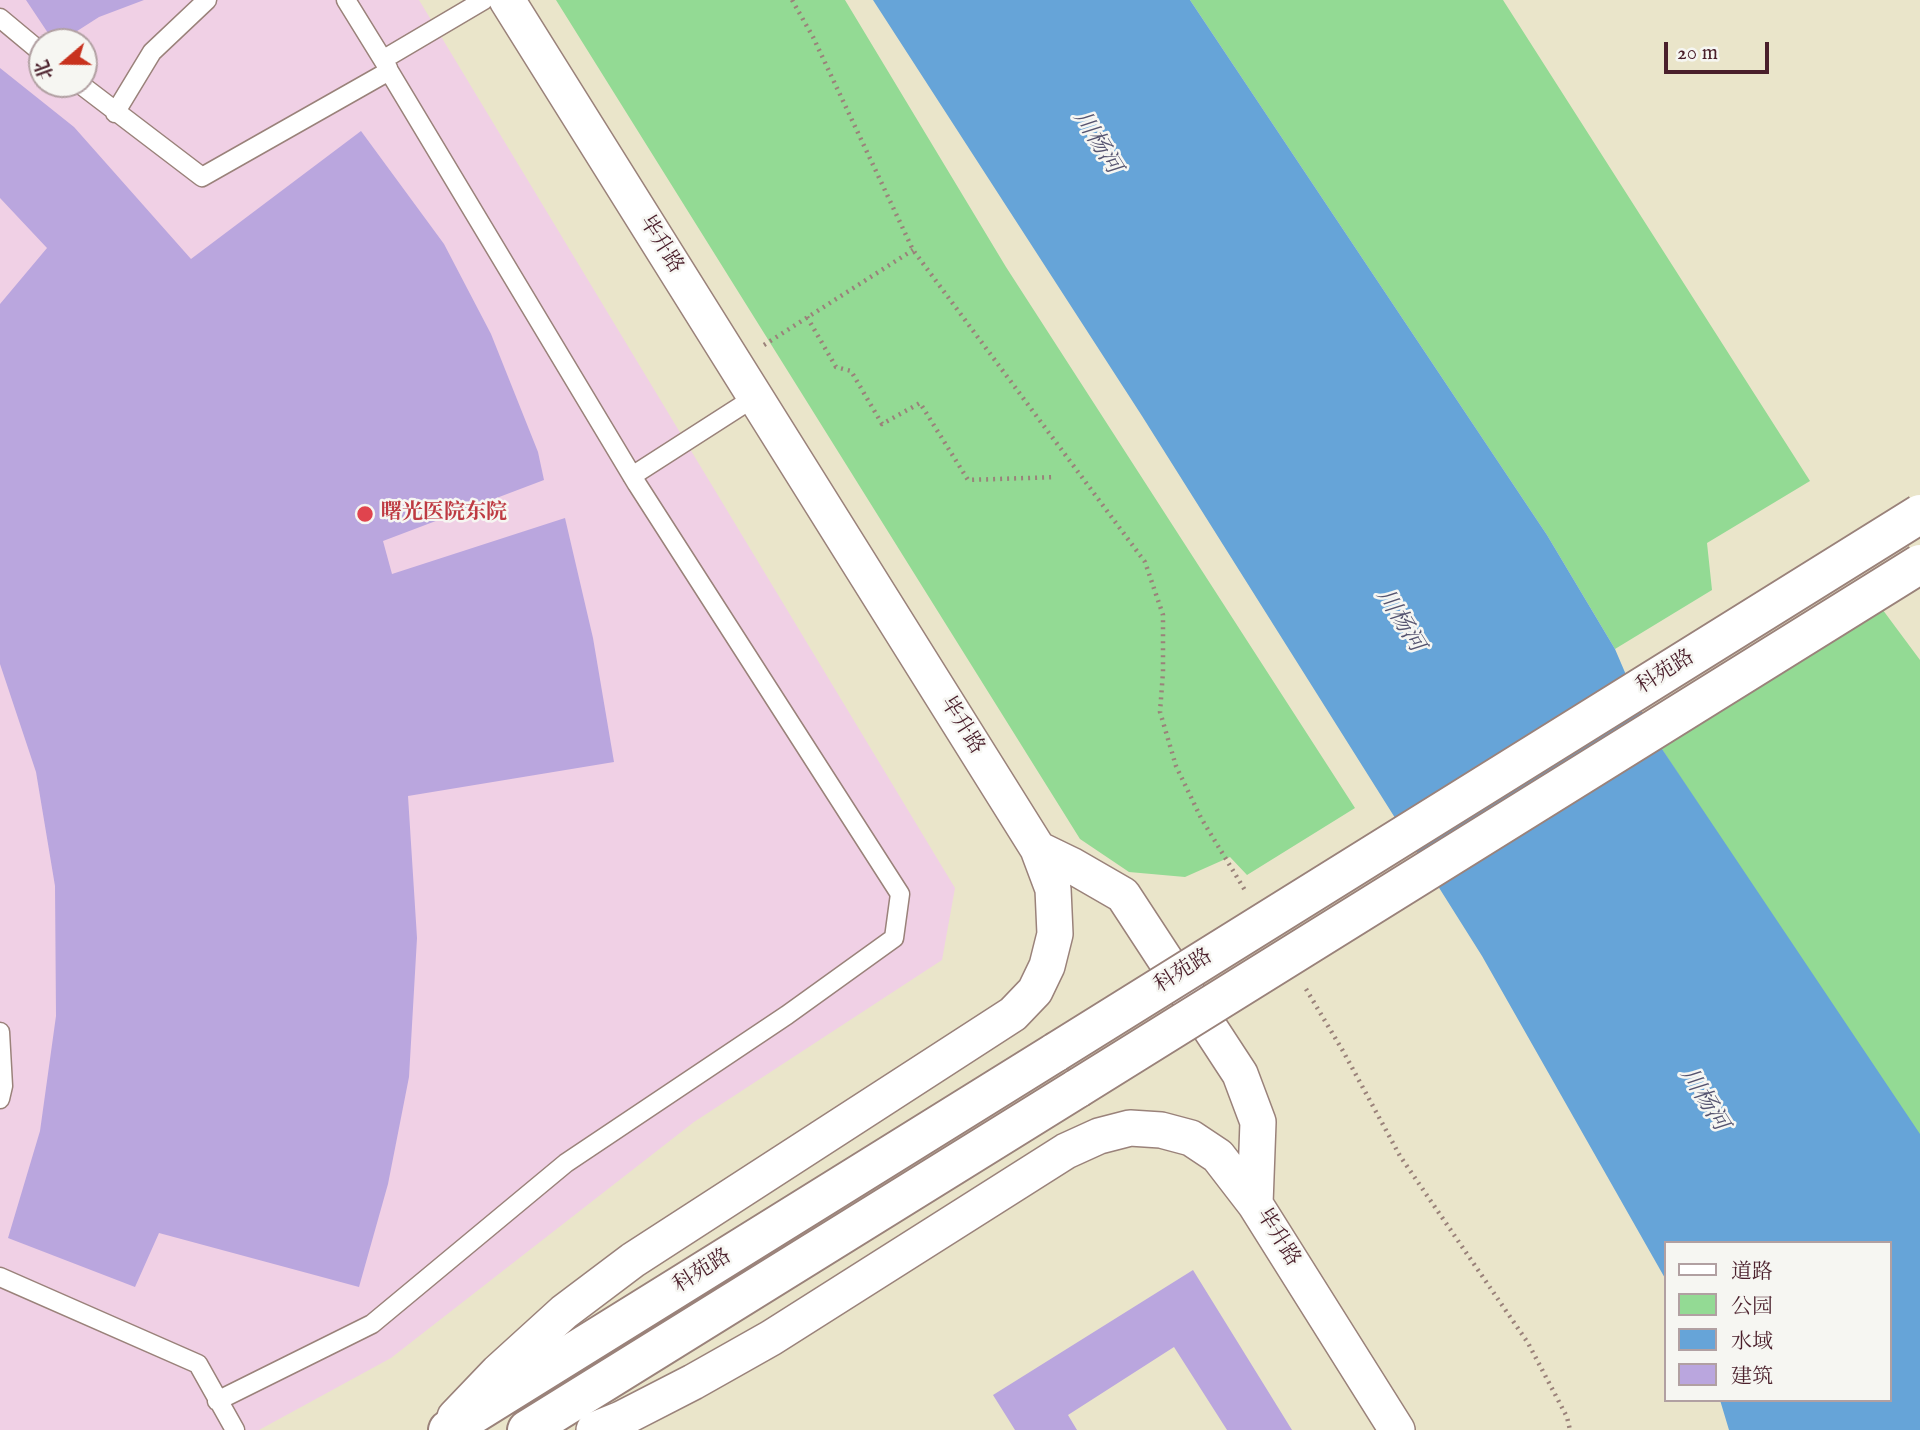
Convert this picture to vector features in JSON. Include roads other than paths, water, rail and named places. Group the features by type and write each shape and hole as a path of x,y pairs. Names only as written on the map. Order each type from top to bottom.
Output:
{"street":[{"name":"毕升路","path":"507,0 1038,849 1123,895 1240,1074 1258,1122 1255,1204 1397,1430"},
{"name":"科苑路","path":"448,1430 1920,514"},
{"name":"科苑路","path":"527,1430 1920,564"},
{"path":"442,1430 498,1372 564,1312 633,1260 1013,1014 1035,991 1047,966 1055,934 1053,889 1038,849"},
{"path":"594,1430 693,1382 771,1338 1066,1151 1099,1136 1130,1128 1161,1130 1191,1138 1218,1156 1255,1204"}],"lane":[{"path":"116,113 152,52 207,0"},
{"path":"217,1401 372,1324 566,1163 788,1016 894,938 900,894 632,476 346,0"},
{"path":"97,98 202,177 386,65 484,0"},
{"path":"0,18 28,41"},
{"path":"632,476 755,397"},
{"path":"0,1032 3,1086 0,1099"},
{"path":"0,1278 198,1364 235,1430"}],"water":[{"name":"川杨河","path":"873,0 1190,0 1547,535 1615,649 1650,731 1920,1134 1920,1430 1729,1430 1721,1402 1892,1402 1892,1241 1664,1241 1664,1276 1482,956 1142,416"}],"place":[{"name":"曙光医院东院","path":"365,514"}]}
